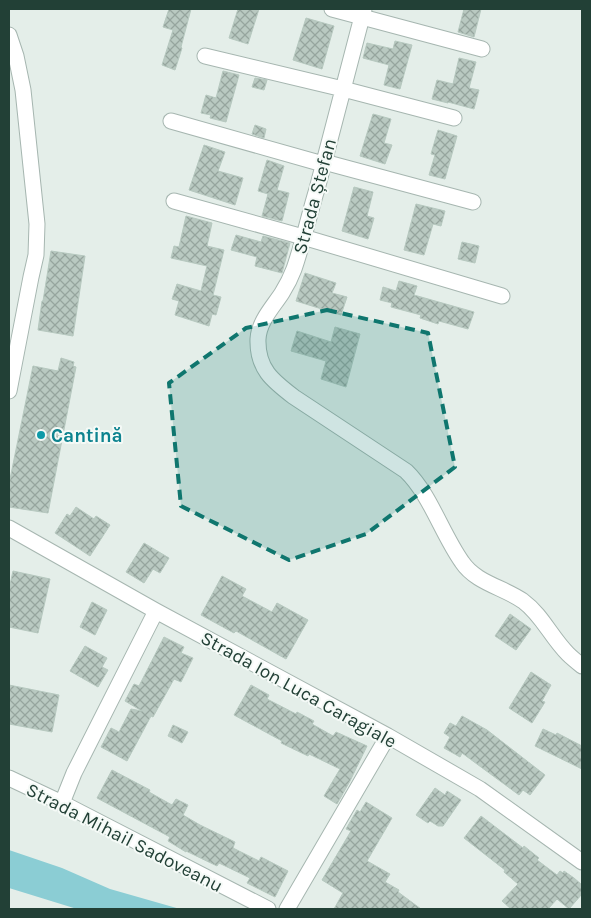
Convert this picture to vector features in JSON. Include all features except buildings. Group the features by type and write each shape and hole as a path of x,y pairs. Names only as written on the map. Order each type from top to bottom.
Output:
{"street":[{"path":"332,9 363,13 482,49"},
{"name":"Strada Ștefan","path":"363,13 295,266 282,293 266,316 258,337 258,350 262,365 270,376 294,397 406,471 420,488 448,541 463,564 480,579 522,600 534,611 567,653 582,666"},
{"path":"9,35 16,56 23,90 37,224 36,255 9,391"},
{"path":"205,56 454,118"},
{"path":"171,121 473,202"},
{"path":"174,201 502,296"},
{"name":"Strada Ion Luca Caragiale","path":"9,528 156,611 388,736 480,789 582,862"},
{"path":"62,804 74,773 156,611"},
{"path":"287,909 388,736"},
{"name":"Strada Mihail Sadoveanu","path":"9,778 268,909"}],"highlighted area":[{"path":"327,310 428,333 455,467 366,534 289,560 181,506 169,383 246,328"}],"water":[{"path":"9,850 62,868 110,889 180,909 77,909 9,888"}],"place":[{"name":"Cantină","path":"41,435"}]}
